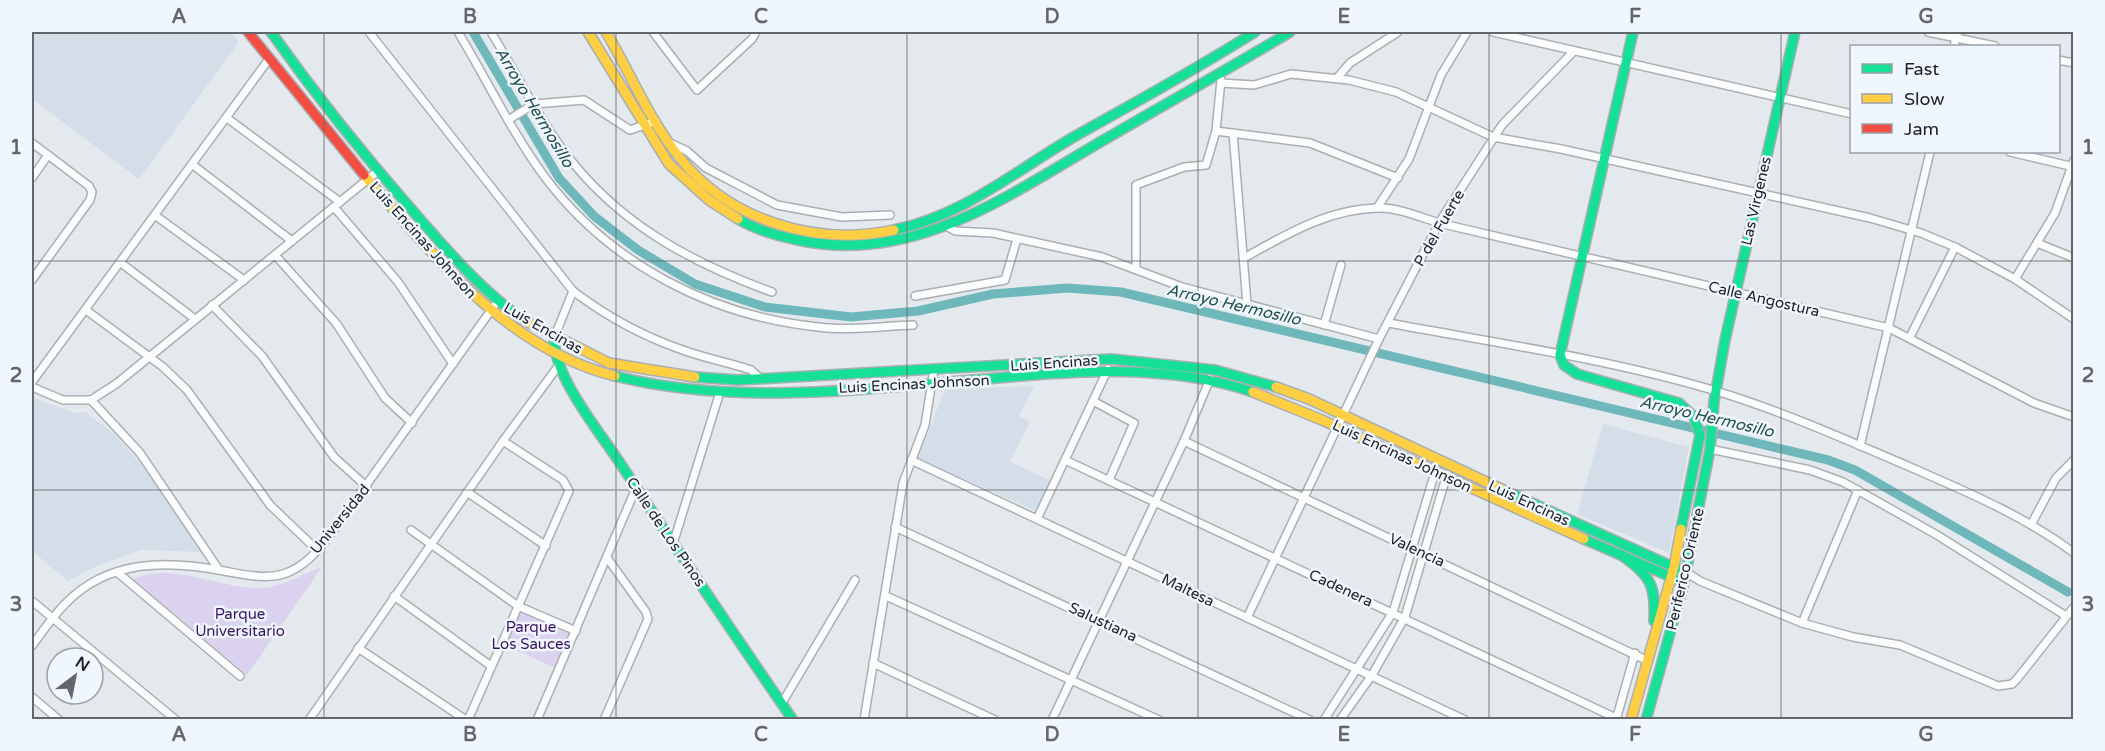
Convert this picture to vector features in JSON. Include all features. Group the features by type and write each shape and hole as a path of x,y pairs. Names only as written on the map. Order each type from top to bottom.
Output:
{"main road":[{"name":"Luis Encinas Johnson","path":"248,32 368,180 453,276 490,311 554,351 590,367 627,379 667,387 720,392 933,383 1107,371 1167,374 1209,381 1293,405 1620,554 1672,572"},
{"name":"Luis Encinas","path":"271,32 311,88 378,171 464,269 497,301 554,338 594,357 625,367 688,377 760,378 1112,359 1215,370 1297,394 1685,577"},
{"path":"588,32 626,91 643,127 665,161 697,191 738,220 786,239 821,246 860,247 891,243 946,226 985,208 1102,140 1221,78 1290,32"},
{"path":"607,32 668,142 696,176 726,199 753,214 818,235 861,237 899,229 945,214 1094,126 1207,63 1242,35 1256,32"},
{"path":"1560,355 1633,32"},
{"name":"Las Virgenes","path":"1715,391 1735,292 1795,32"},
{"path":"1094,126 1102,140"},
{"name":"Calle de Los Pinos","path":"554,338 554,351 559,365 636,488 793,720"},
{"name":"Periferico Oriente","path":"1560,355 1564,365 1577,374 1679,403 1688,409 1699,431 1672,572 1631,720"},
{"name":"Periferico Oriente","path":"1646,720 1685,577 1710,449 1715,391"},
{"path":"1620,554 1653,581 1655,598 1651,650"}],"street":[{"path":"369,32 573,291 607,316 630,328 679,349 752,370 760,378"},
{"path":"458,32 544,176 586,225 614,248 677,288 717,305 771,320 810,326 913,324"},
{"path":"491,32 562,150 586,180 624,216 680,253 724,275 772,292"},
{"path":"653,32 697,90 752,39 756,32"},
{"path":"1337,78 1350,63 1398,32"},
{"path":"1377,208 1398,178 1416,145 1441,75 1467,32"},
{"path":"1493,32 1850,114"},
{"path":"1928,32 1957,35 1992,45"},
{"name":"P del Fuerte","path":"1247,618 1379,340 1439,223 1493,137 1511,114 1574,51"},
{"path":"269,59 32,385 63,400 91,400 149,357 378,171"},
{"path":"1136,268 1136,185 1184,167 1206,165 1216,131 1221,78 1261,84 1291,74 1337,78 1376,86 1430,106 1493,137 1758,193 1911,230 1955,248 2015,279 2073,319"},
{"path":"509,120 534,104 584,100 595,105 623,128 630,130 656,122"},
{"path":"227,118 340,202"},
{"path":"1216,131 1310,143 1398,178"},
{"path":"1233,133 1246,304"},
{"path":"668,142 687,151 706,168 777,205 842,217 890,215"},
{"path":"32,143 89,186 92,196 32,280"},
{"path":"1860,446 1930,153"},
{"path":"2015,153 2073,165 2055,213 2015,279"},
{"path":"32,178 48,155"},
{"path":"193,165 291,241"},
{"path":"334,207 398,282 453,364"},
{"name":"Calle Angostura","path":"1244,258 1308,224 1346,212 1377,208 1395,210 1439,223 1889,328 2034,403 2073,417"},
{"path":"156,216 244,279"},
{"path":"946,226 955,231 993,233 1102,257 1182,286 1379,340"},
{"path":"915,296 1005,280 1017,239"},
{"path":"2037,243 2073,258"},
{"path":"1910,337 1955,248"},
{"path":"275,255 336,323 385,398 412,423"},
{"path":"121,263 195,319"},
{"path":"1324,325 1341,265"},
{"path":"554,338 573,291"},
{"name":"Universidad","path":"32,646 53,618 80,591 117,572 143,564 165,562 256,576 283,575 293,571 317,550 367,487 497,301"},
{"path":"212,305 262,356 334,457 367,487"},
{"path":"86,310 149,357 187,390 266,499 317,550"},
{"path":"1388,323 1605,363 1715,391 1860,446 2032,523 2073,553"},
{"path":"1037,519 1112,359"},
{"path":"309,720 431,543 559,365"},
{"path":"864,720 903,483 924,425 934,369"},
{"path":"1052,720 1184,441 1215,370"},
{"path":"673,544 720,392"},
{"path":"91,400 140,453 219,570"},
{"path":"1093,401 1134,423 1109,480"},
{"path":"358,648 467,720 568,495 568,487 563,480 503,441"},
{"name":"Valencia","path":"1184,441 1649,661"},
{"path":"1710,449 1810,470 1858,490 2066,616"},
{"name":"Maltesa","path":"911,460 1465,720"},
{"name":"Cadenera","path":"1065,460 1405,617 1616,719"},
{"path":"2032,523 2056,478 2073,460"},
{"path":"1324,720 1393,612 1439,461"},
{"path":"1340,720 1372,675 1405,617 1450,466"},
{"path":"537,720 608,559 636,488"},
{"path":"1802,623 1858,490"},
{"path":"467,492 546,546"},
{"name":"Salustiana","path":"895,527 1310,720"},
{"path":"411,530 518,606 576,631"},
{"path":"604,720 648,619 646,612 608,559"},
{"path":"117,572 240,676"},
{"path":"1685,577 1701,581 1802,623 1853,637 1900,645 1985,682 2005,686 2017,679 2073,608"},
{"path":"782,703 855,580"},
{"path":"394,596 491,666"},
{"path":"886,596 1158,720"},
{"path":"32,601 176,720"},
{"path":"1616,719 1635,653"},
{"path":"873,663 995,720"},
{"path":"32,697 58,720"}],"shaded area":[{"path":"33,32 230,32 239,42 139,179 32,99"},
{"path":"1034,386 1019,416 1030,422 1010,462 1050,480 1036,511 918,458 945,389"},
{"path":"32,397 75,413 85,412 112,432 149,473 201,552 141,550 99,565 68,581 32,551"},
{"path":"1603,424 1689,447 1669,553 1577,514"}],"green space":[{"name":"Parque Universitario","path":"322,567 247,675 133,579 148,574 179,574 240,587 265,588"},
{"name":"Parque Los Sauces","path":"520,610 573,634 558,669 505,645"}],"waterway":[{"name":"Arroyo Hermosillo","path":"473,32 559,178 594,216 638,250 695,284 765,307 851,317 918,311 993,294 1067,288 1121,292 1828,460 1855,470 2068,592"}],"traffic: fast":[{"path":"271,32 339,123 425,225 478,281 522,319"},
{"path":"894,230 942,214 987,192 1072,138 1255,32"},
{"path":"738,219 783,237 841,245 882,243 923,233 961,219 999,201 1290,32"},
{"path":"1633,32 1560,355 1564,365 1577,374 1679,403 1694,417 1700,435 1681,529"},
{"path":"1646,720 1684,582 1710,449 1714,402 1725,340 1795,32"},
{"path":"554,338 556,354 562,370 580,404 793,720"},
{"path":"695,377 738,380 1111,359 1215,370 1276,387"},
{"path":"615,376 706,391 753,393 847,390 1053,374 1121,372 1188,377 1253,392"},
{"path":"1510,493 1680,570"},
{"path":"1584,539 1678,580"},
{"path":"1620,554 1638,568 1649,582 1654,598 1654,621"}],"traffic: slow":[{"path":"588,32 669,164 709,200 738,219"},
{"path":"606,32 669,143 700,180 724,198 749,213 777,224 806,231 835,235 894,230"},
{"path":"364,175 445,267 506,322 576,363 615,376"},
{"path":"522,319 609,363 695,377"},
{"path":"1276,387 1309,399 1510,493"},
{"path":"1253,392 1322,420 1584,539"},
{"path":"1631,720 1674,567 1681,529"}],"traffic: jam":[{"path":"248,32 364,175"}]}
